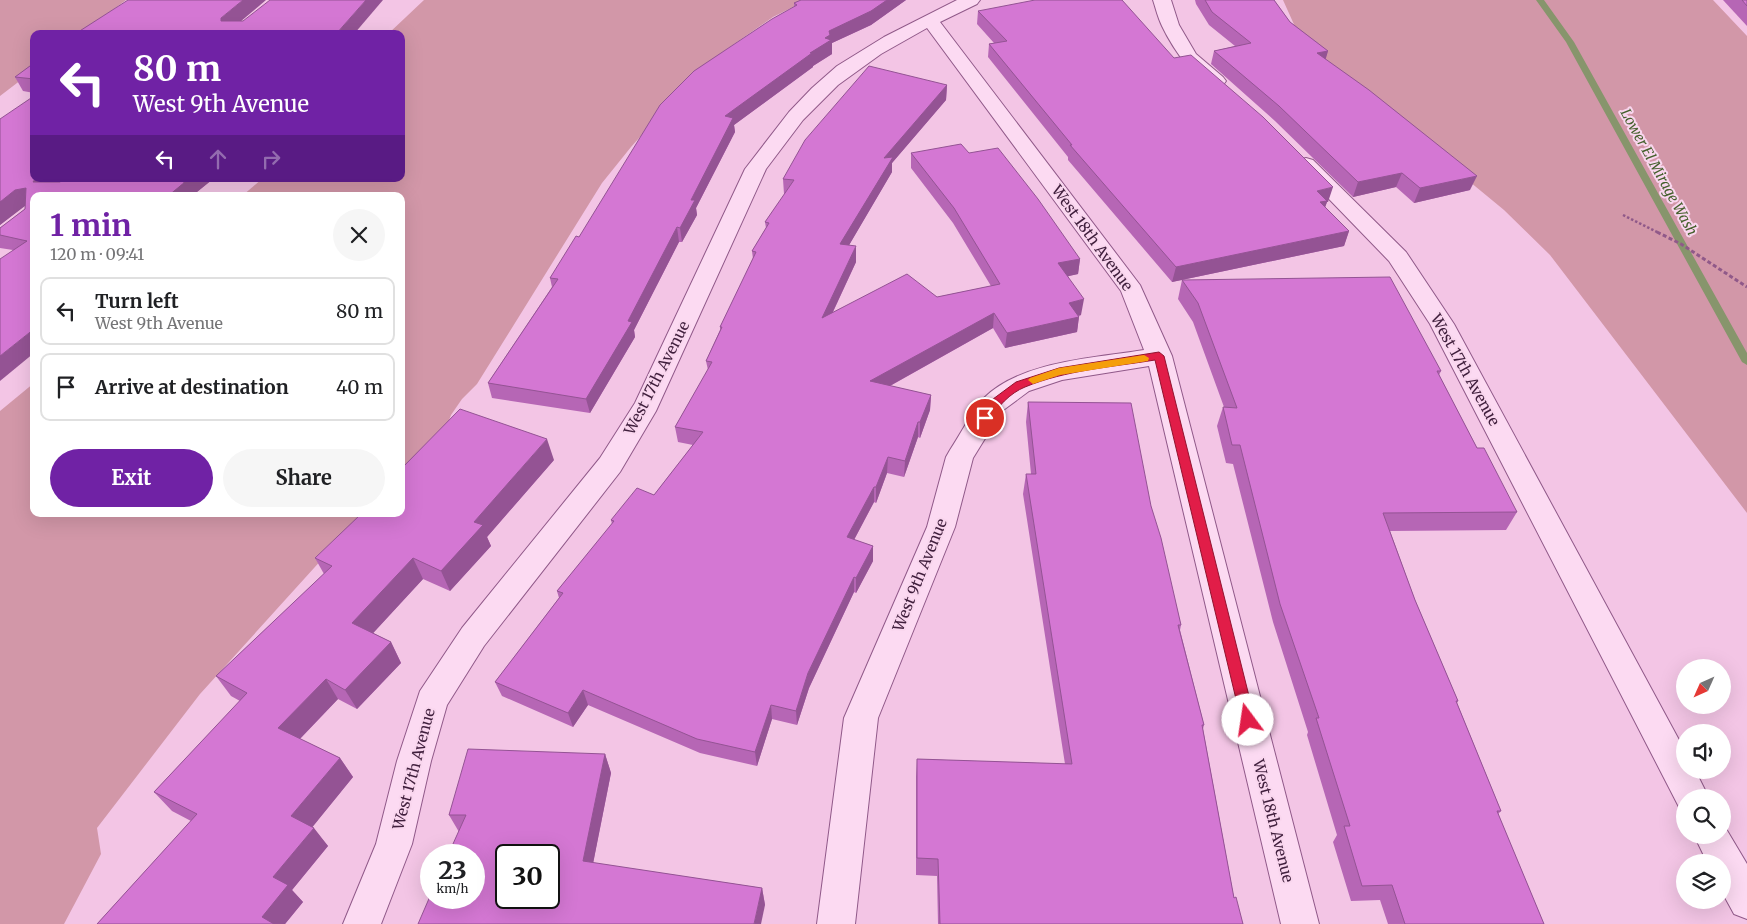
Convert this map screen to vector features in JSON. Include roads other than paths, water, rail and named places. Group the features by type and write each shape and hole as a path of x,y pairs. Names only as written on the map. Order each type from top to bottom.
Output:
{"street":[{"name":"West 17th Avenue","path":"362,924 394,844 414,761 432,701 473,637 610,465 647,405 756,170 778,138 806,105 844,70 898,36 971,0"},
{"path":"1162,0 1170,25 1189,57 1232,95"},
{"name":"West 18th Avenue","path":"930,20 1132,290 1159,356 1300,924"},
{"name":"West 17th Avenue","path":"1289,147 1398,257 1442,324 1687,789"},
{"name":"West 9th Avenue","path":"836,924 861,718 941,528 960,457 993,405 1020,385 1059,372 1159,356"},
{"path":"1717,844 1747,901"}],"waterway":[{"name":"Lower El Mirage Wash","path":"1540,0 1570,42 1747,362"}]}
